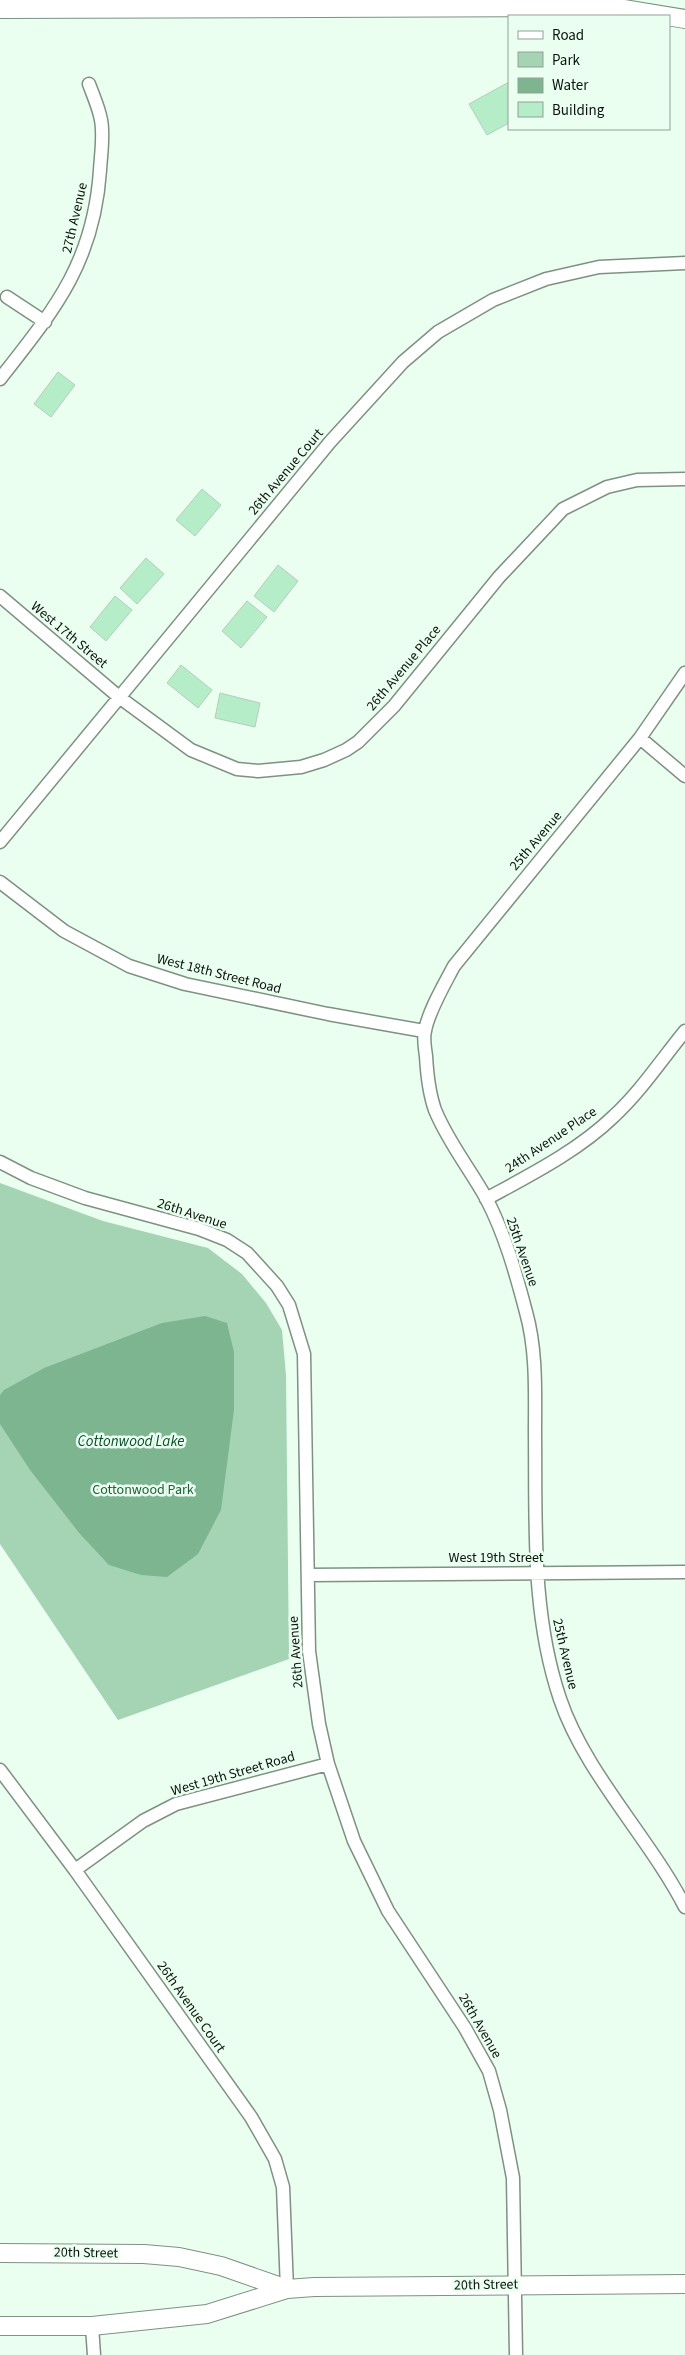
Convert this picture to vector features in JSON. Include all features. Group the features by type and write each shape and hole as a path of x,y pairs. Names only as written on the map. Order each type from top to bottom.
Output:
{"main road":[{"path":"0,9 121,4 474,6 615,8 660,15"},
{"path":"670,17 685,19"},
{"name":"20th Street","path":"0,2253 144,2254 179,2258 221,2266 287,2289"},
{"name":"20th Street","path":"0,2326 92,2326 207,2314 287,2289 685,2284"}],"street":[{"name":"27th Avenue","path":"0,379 45,322 82,258 98,197 101,120 88,84"},
{"name":"26th Avenue Court","path":"0,842 330,442 402,362 438,332 493,300 546,278 599,267 685,263"},
{"path":"7,297 45,322"},
{"name":"26th Avenue Place","path":"119,697 191,750 237,769 258,771 301,767 324,760 358,742 394,706 499,577 563,509 607,487 638,480 685,479"},
{"name":"West 17th Street","path":"0,596 119,697"},
{"name":"25th Avenue","path":"685,673 640,738 454,966 444,984 424,1031 427,1079 436,1110 459,1155 486,1199 511,1258 532,1342 535,1399 536,1573 546,1651 561,1703 595,1767 667,1876 685,1907"},
{"path":"640,738 685,776"},
{"name":"West 18th Street Road","path":"0,882 64,931 129,966 185,984 328,1014 424,1031"},
{"name":"24th Avenue Place","path":"486,1199 575,1147 613,1118 685,1031"},
{"name":"26th Avenue","path":"0,1162 31,1178 85,1198 199,1229 227,1240 247,1253 277,1286 289,1305 304,1354 309,1651 319,1724 328,1764 354,1841 388,1911 465,2028 488,2071 500,2110 513,2178 516,2355"},
{"name":"West 19th Street","path":"308,1575 685,1572"},
{"name":"West 19th Street Road","path":"74,1870 142,1822 176,1804 328,1764"},
{"name":"26th Avenue Court","path":"0,1770 251,2117 275,2159 283,2187 287,2289"},
{"path":"92,2326 94,2355"}],"green space":[{"name":"Cottonwood Park","path":"0,1183 103,1221 208,1248 242,1274 266,1303 282,1330 286,1375 289,1659 118,1720 0,1544"}],"water":[{"name":"Cottonwood Lake","path":"205,1316 227,1323 234,1352 234,1410 221,1510 198,1554 167,1577 141,1575 109,1565 80,1534 30,1470 0,1424 0,1395 4,1390 44,1368 162,1323"}],"building":[{"path":"508,83 508,124 487,135 469,104"},
{"path":"58,372 75,385 51,417 34,404"},
{"path":"202,489 221,505 195,536 176,520"},
{"path":"146,558 164,574 137,604 120,588"},
{"path":"278,565 298,581 274,612 254,596"},
{"path":"115,596 132,610 106,641 90,627"},
{"path":"247,601 267,617 241,648 222,631"},
{"path":"181,665 212,690 198,708 167,683"},
{"path":"220,693 260,703 255,727 215,718"}]}
